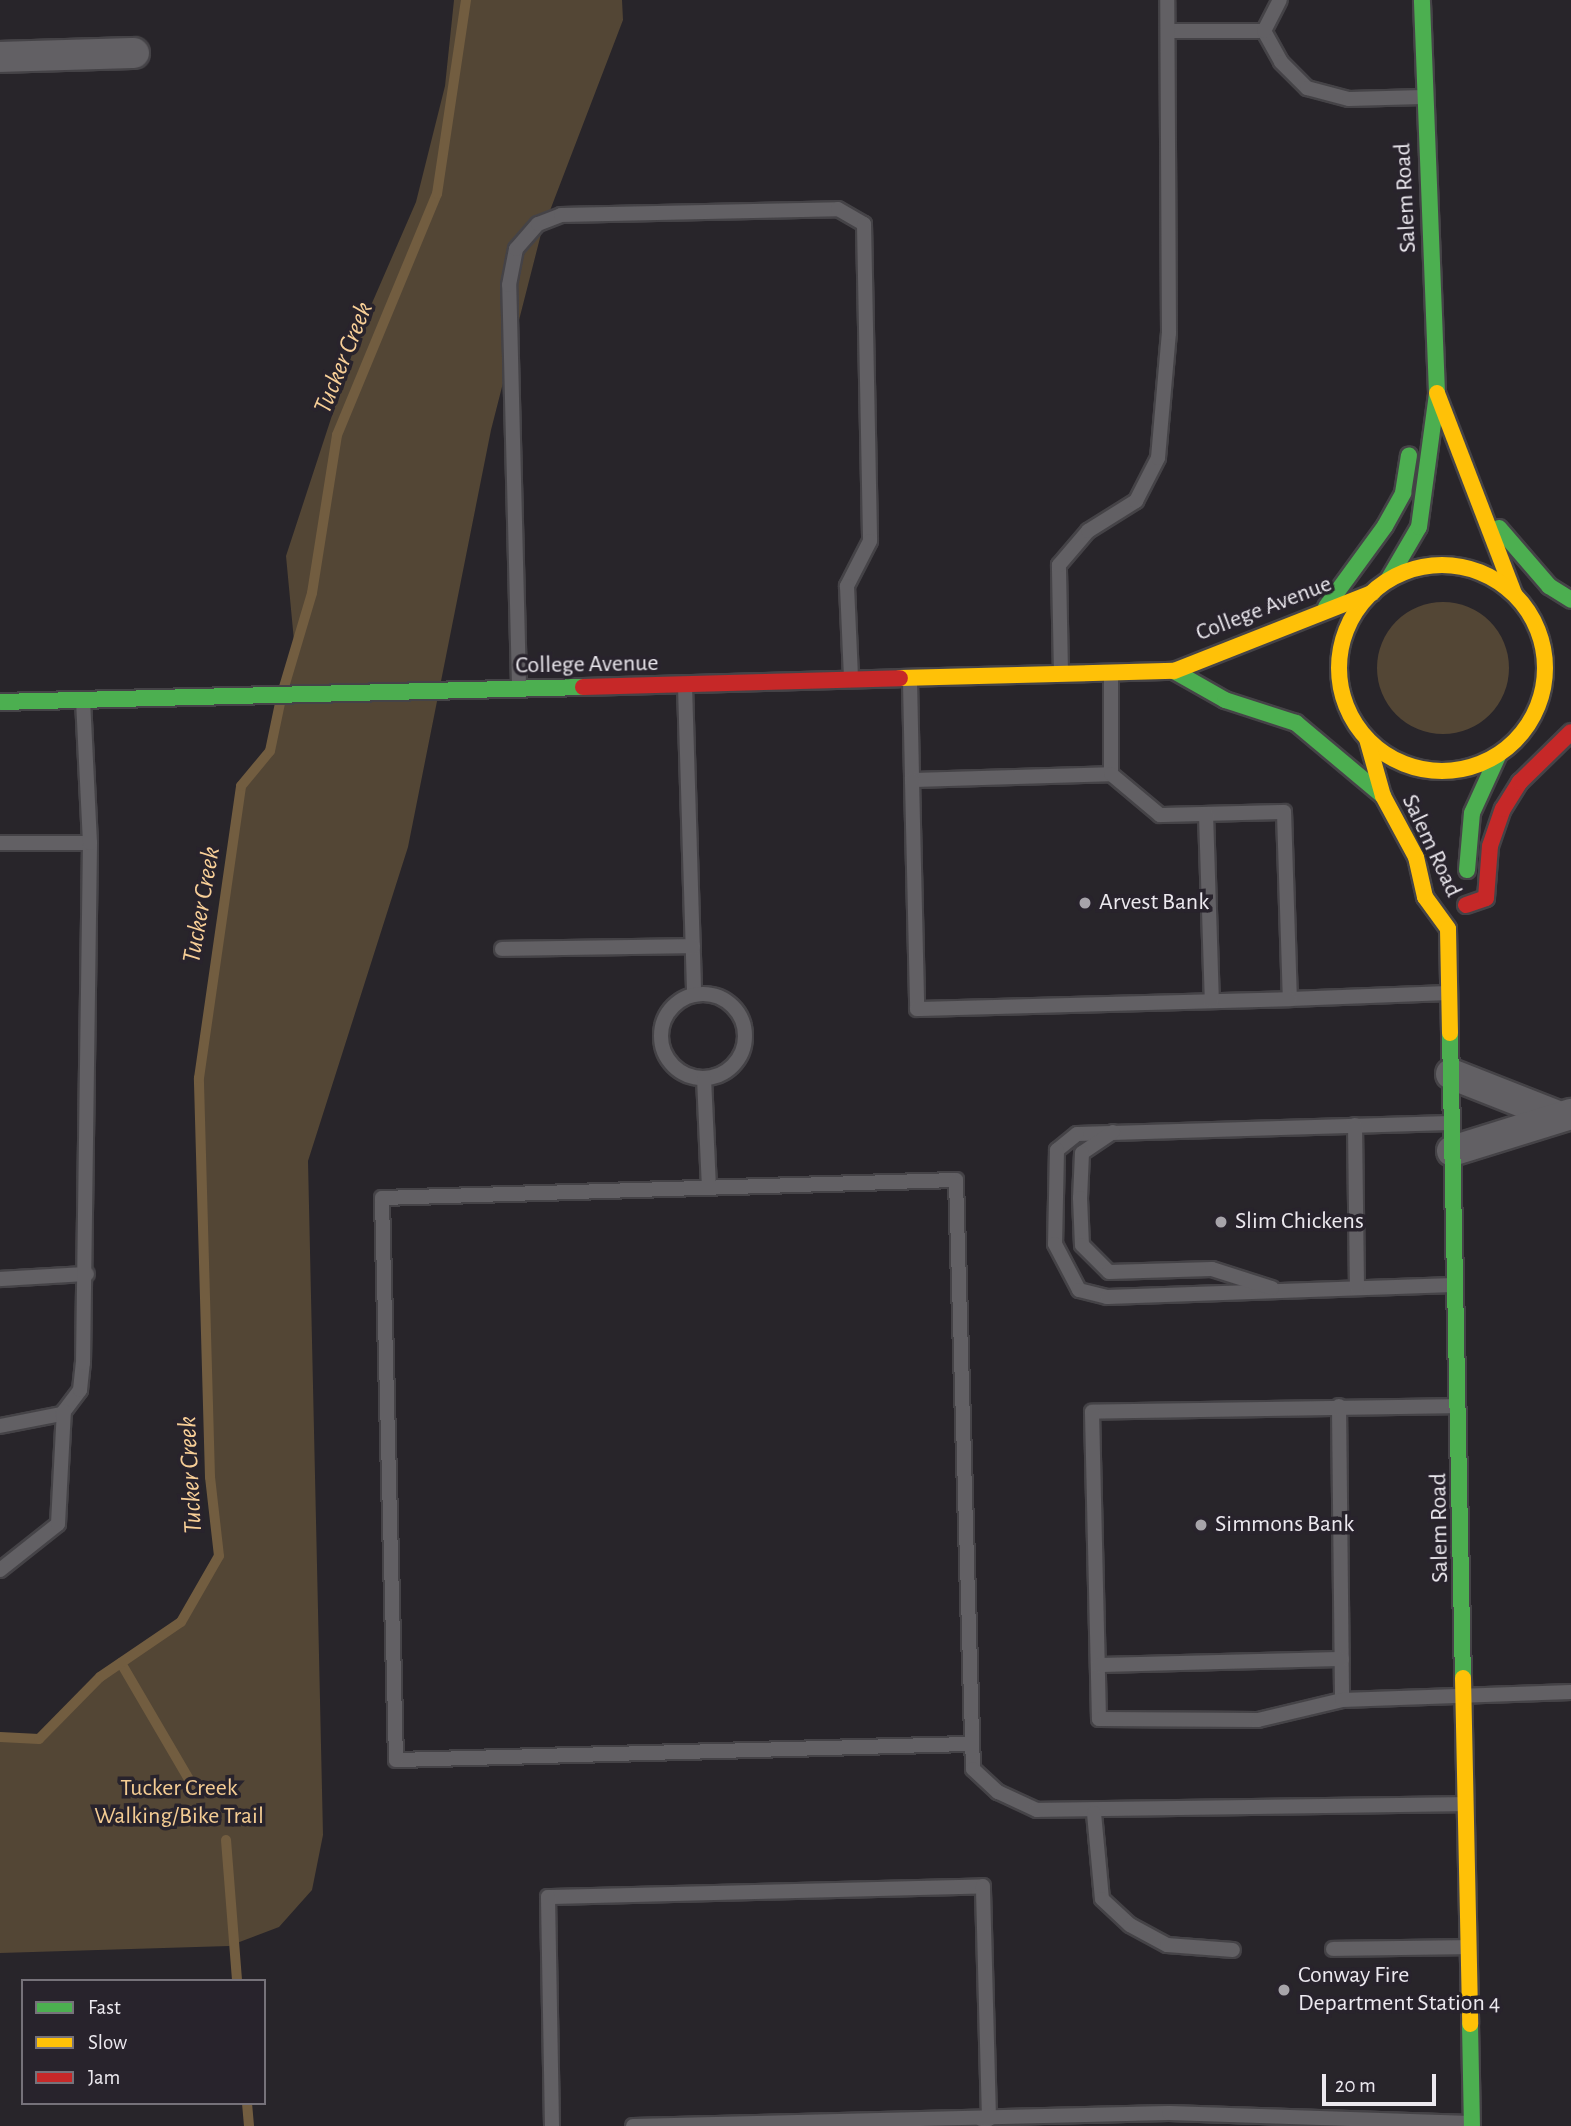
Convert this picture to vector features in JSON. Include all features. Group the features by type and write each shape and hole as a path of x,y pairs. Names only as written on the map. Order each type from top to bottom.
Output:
{"main road":[{"name":"Salem Road","path":"1388,580 1419,527 1429,427 1437,393 1422,0"},
{"name":"Salem Road","path":"1437,393 1519,599"},
{"path":"1326,607 1385,526 1403,493 1412,440 1429,427"},
{"path":"1485,513 1549,586 1571,600"},
{"path":"1519,599 1542,640 1545,671 1540,702 1519,738 1498,756 1453,771 1430,771 1406,765 1367,739 1356,725 1340,687 1341,646 1372,593 1388,580 1454,566 1519,599 1562,631"},
{"name":"College Avenue","path":"0,702 1174,671 1326,607 1372,593"},
{"name":"College Avenue","path":"1174,671 1194,682 1235,684"},
{"path":"1194,682 1225,700 1296,723 1383,796"},
{"path":"1322,706 1356,725"},
{"path":"1519,738 1571,723"},
{"path":"1466,905 1486,898 1490,846 1503,809 1520,782 1571,732"},
{"name":"Salem Road","path":"1367,739 1383,796 1416,857 1425,897 1448,929 1466,1694 1472,2125"},
{"name":"Salem Road","path":"1448,929 1466,905 1472,813 1498,756"}],"street":[{"path":"0,57 134,53"},
{"path":"1451,1074 1563,1114"},
{"path":"1451,1137 1563,1114"}],"lane":[{"path":"1061,675 1059,565 1088,531 1136,501 1158,458 1169,333 1170,31 1167,0"},
{"path":"1265,31 1280,0"},
{"path":"1170,31 1265,31"},
{"path":"1265,31 1281,62 1307,88 1349,99 1424,97"},
{"path":"519,688 509,285 516,249 538,224 561,215 783,210 838,209 864,224 870,541 847,586 851,681"},
{"path":"1111,673 1111,774"},
{"path":"910,680 917,1009 1448,993"},
{"path":"685,686 694,995"},
{"path":"0,1426 37,1423 64,1411 80,1390 88,1274 90,843 83,701"},
{"path":"912,780 1111,774 1160,815 1284,812 1290,999"},
{"path":"1206,814 1212,1001"},
{"path":"0,843 90,843"},
{"path":"502,949 693,946"},
{"path":"694,995 730,1004 744,1025 737,1061 704,1078 678,1069 661,1034 671,1009 694,995"},
{"path":"704,1078 709,1187"},
{"path":"1355,1125 1357,1288"},
{"path":"1451,1137 1355,1125 1116,1130 1077,1134 1057,1150 1055,1244 1079,1290 1107,1297 1455,1285"},
{"path":"1116,1130 1082,1153 1082,1245 1109,1272 1212,1269 1282,1291"},
{"path":"967,1744 396,1760 382,1198 956,1180 967,1744 972,1769 998,1792 1037,1810 1094,1813 1467,1804"},
{"path":"0,1279 88,1274"},
{"path":"1339,1406 1342,1700"},
{"path":"1460,1406 1091,1412 1099,1718 1258,1720 1342,1700 1571,1692"},
{"path":"0,1570 58,1524 64,1411"},
{"path":"1098,1665 1342,1659"},
{"path":"1094,1813 1101,1899 1130,1925 1167,1945 1233,1950"},
{"path":"552,2126 548,1897 983,1886 989,2119"},
{"path":"1333,1949 1469,1947"},
{"path":"633,2126 989,2119 1472,2125"}],"green space":[{"name":"Tucker Creek Walking/Bike Trail","path":"454,0 622,0 623,20 541,234 491,430 408,847 308,1161 323,1835 312,1890 279,1927 229,1946 0,1953 0,1737 40,1739 100,1677 181,1622 219,1556 210,1477 199,1078 216,943 241,786 270,751 294,641 286,556 359,333 416,202 445,86"},
{"path":"1443,602 1468,607 1480,613 1498,631 1504,643 1509,668 1504,693 1498,705 1480,723 1468,729 1443,734 1418,729 1406,723 1388,705 1382,693 1377,668 1382,643 1388,631 1406,613 1418,607"}],"waterway":[{"name":"Tucker Creek","path":"284,687 312,593 337,435 437,194 466,0"},
{"name":"Tucker Creek","path":"0,1737 39,1739 100,1677 181,1622 219,1556 210,1477 199,1078 241,786 270,751 280,703"},
{"path":"121,1663 193,1786"},
{"path":"226,1840 237,1979"},
{"path":"247,2105 249,2126"}],"traffic: fast":[{"path":"1388,580 1419,527 1437,393 1422,0"},
{"path":"1326,607 1385,526 1403,493 1409,455"},
{"path":"1499,528 1549,586 1571,600"},
{"path":"1174,671 1225,700 1296,723 1383,796"},
{"path":"0,702 583,687"},
{"path":"1467,870 1472,813 1498,756"},
{"path":"1450,1033 1463,1678"},
{"path":"1470,2024 1472,2126"}],"traffic: slow":[{"path":"1437,393 1514,594"},
{"path":"1442,565 1481,573 1499,582 1515,595 1528,611 1537,629 1545,668 1537,707 1528,725 1515,741 1499,754 1481,763 1442,771 1403,763 1385,754 1369,741 1356,725 1347,707 1339,668 1347,629 1356,611 1369,595 1385,582 1403,573 1442,565"},
{"path":"900,678 1174,671 1372,593"},
{"path":"1367,739 1383,796 1416,857 1425,897 1448,929 1450,1033"},
{"path":"1463,1678 1470,2024"}],"traffic: jam":[{"path":"583,687 900,678"},
{"path":"1466,905 1486,898 1490,846 1503,809 1520,782 1571,732"}],"place":[{"name":"Arvest Bank","path":"1085,903"},
{"name":"Slim Chickens","path":"1221,1222"},
{"name":"Simmons Bank","path":"1201,1525"},
{"name":"Conway Fire Department Station 4","path":"1284,1990"}]}
